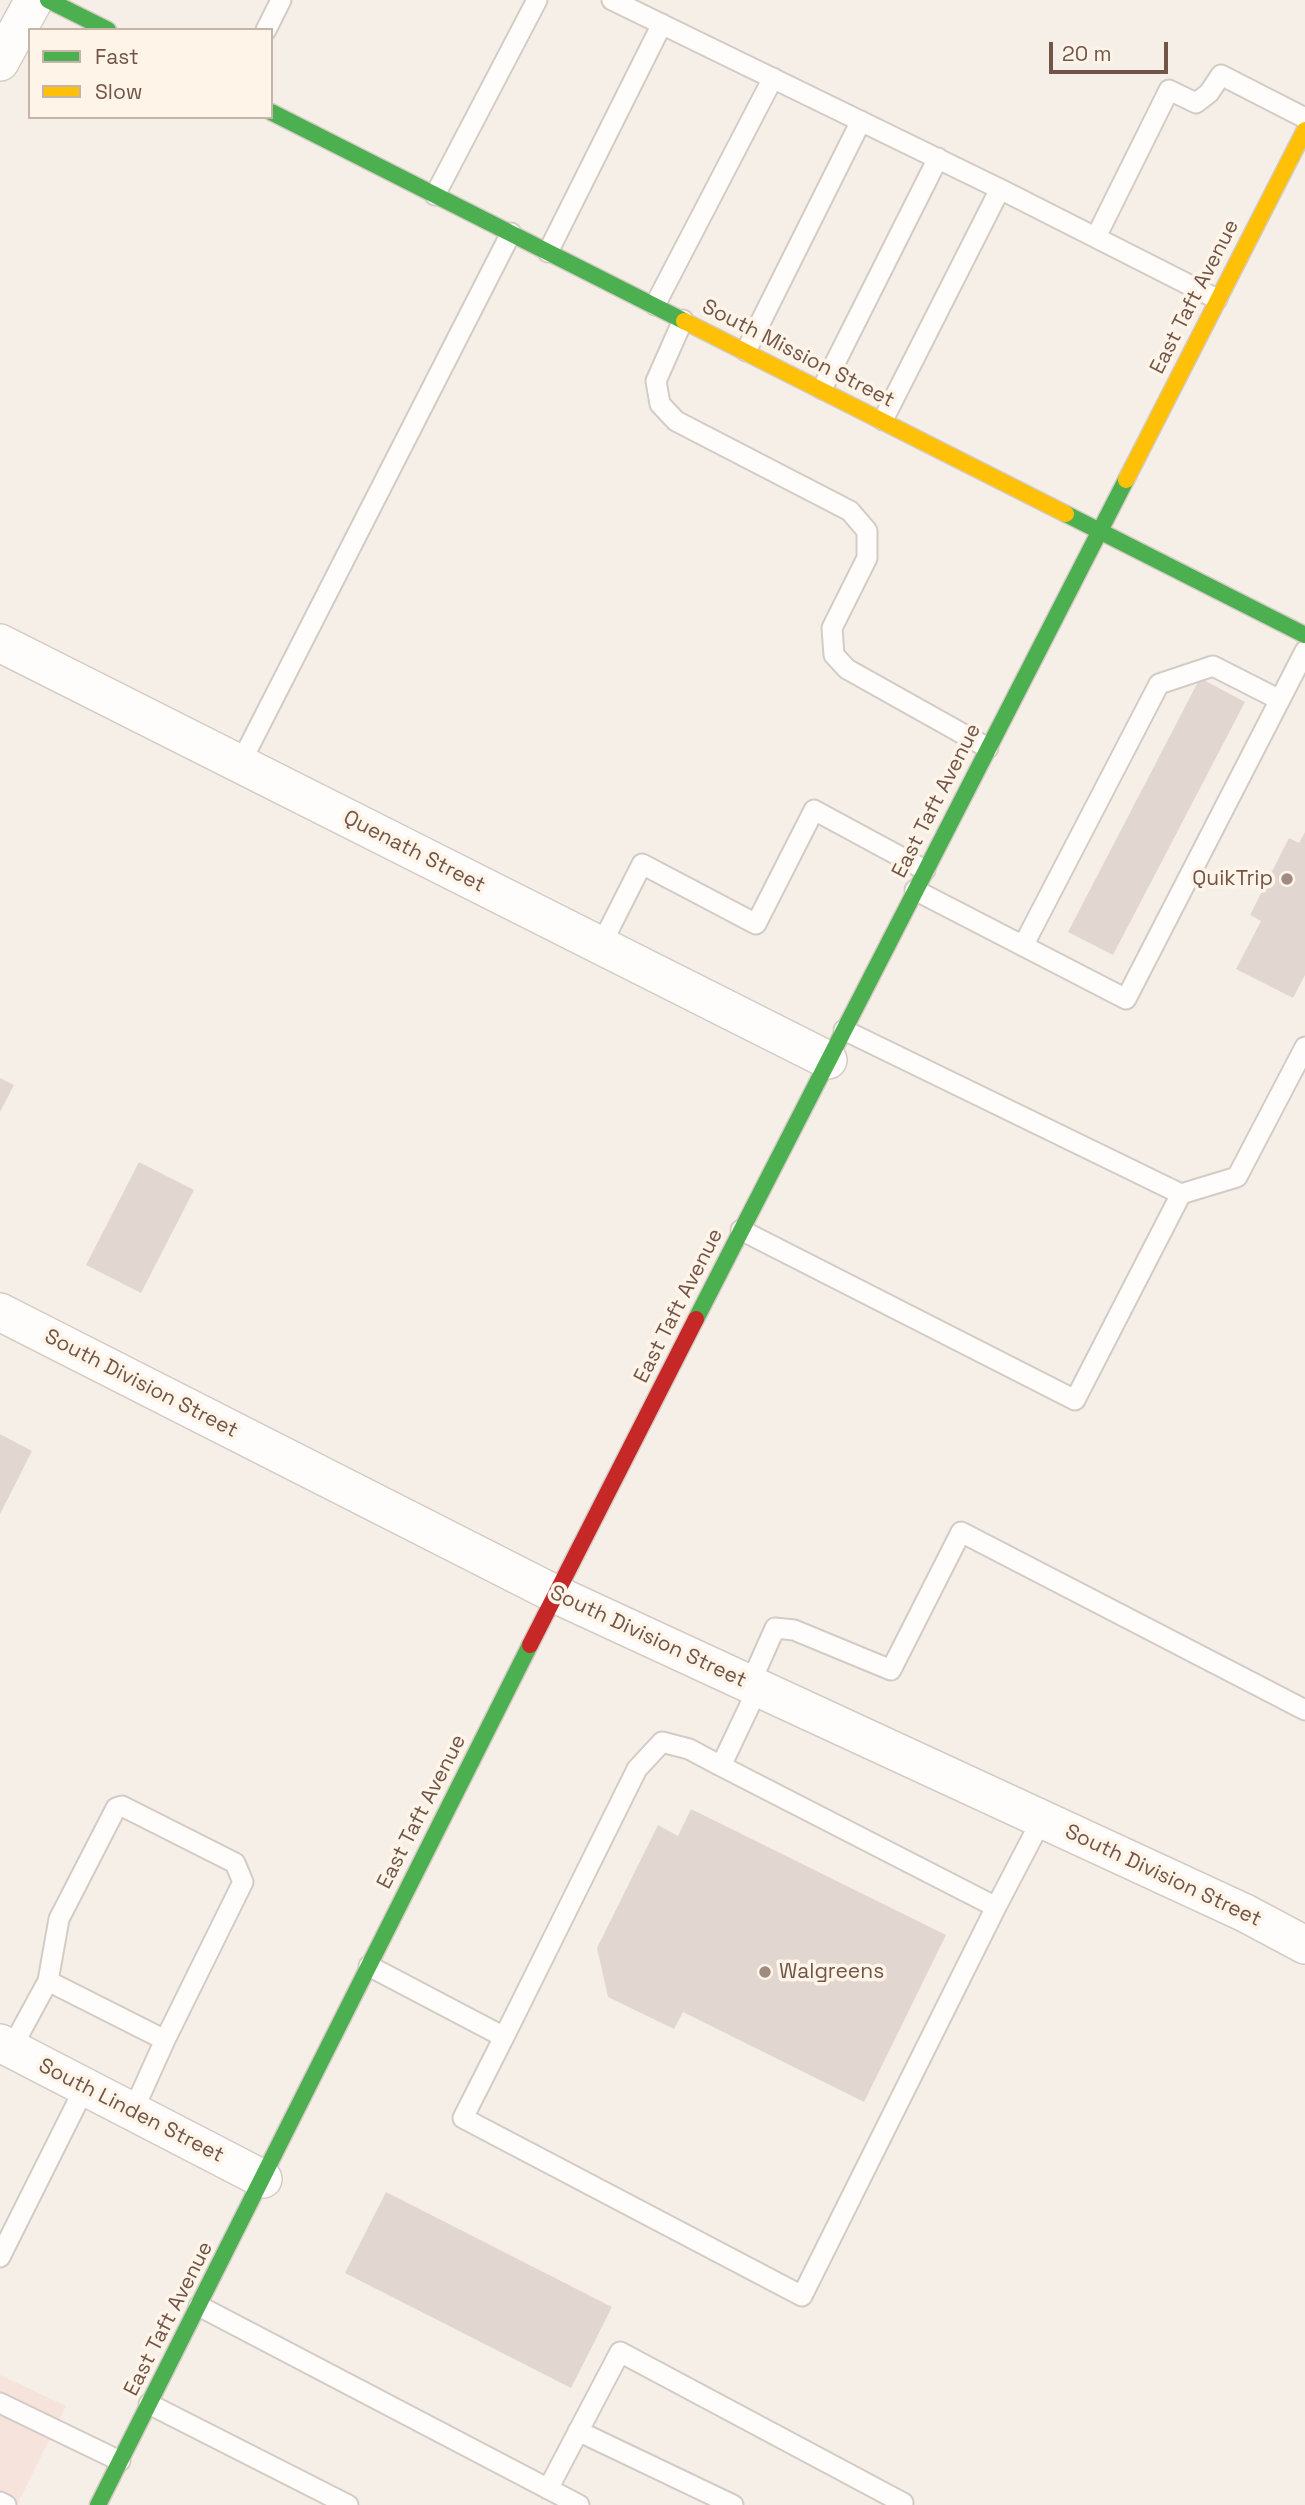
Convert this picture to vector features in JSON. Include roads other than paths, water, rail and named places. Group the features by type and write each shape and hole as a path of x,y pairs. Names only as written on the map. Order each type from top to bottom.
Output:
{"main road":[{"path":"48,0 104,28"},
{"name":"South Mission Street","path":"273,113 1305,635"},
{"name":"East Taft Avenue","path":"98,2505 555,1594 1305,130"}],"street":[{"path":"0,62 34,0"},
{"name":"Quenath Street","path":"0,643 600,947 836,1045"},
{"name":"South Division Street","path":"0,1312 555,1594 1245,1913 1305,1945"},
{"name":"South Linden Street","path":"6,2046 263,2179"}],"lane":[{"path":"267,28 281,0"},
{"path":"435,195 537,0"},
{"path":"612,0 938,158 1217,299"},
{"path":"548,252 662,24"},
{"path":"1096,237 1169,90 1196,103 1209,93 1221,75 1305,118"},
{"path":"655,305 773,78"},
{"path":"746,351 861,121"},
{"path":"822,389 938,158"},
{"path":"883,420 1000,189"},
{"path":"240,764 511,233"},
{"path":"683,320 656,382 660,404 676,421 850,511 867,531 867,558 832,628 834,654 847,669 988,748"},
{"path":"915,890 1126,999 1305,651"},
{"path":"1023,946 1159,684 1213,666 1280,700"},
{"path":"600,947 642,863 756,924 814,810 925,870"},
{"path":"836,1045 1181,1194 1237,1177 1305,1047"},
{"path":"741,1230 1075,1400 1181,1194"},
{"path":"721,1766 775,1628 794,1630 891,1670 961,1532 1305,1710"},
{"path":"996,1907 689,1749 662,1742 637,1769 463,2118 802,2296 1042,1819"},
{"path":"6,2046 48,1981 60,1919 116,1808 122,1806 235,1863 243,1882 133,2111"},
{"path":"369,1966 504,2037"},
{"path":"48,1981 165,2040"},
{"path":"0,2257 85,2087"},
{"path":"199,2306 579,2505"},
{"path":"548,2489 620,2352 903,2502 902,2505"},
{"path":"0,2403 120,2461"},
{"path":"149,2404 348,2505"},
{"path":"578,2431 733,2505"},
{"path":"0,2502 6,2505"}],"place":[{"name":"QuikTrip","path":"1287,879"},
{"name":"Walgreens","path":"765,1972"}]}
